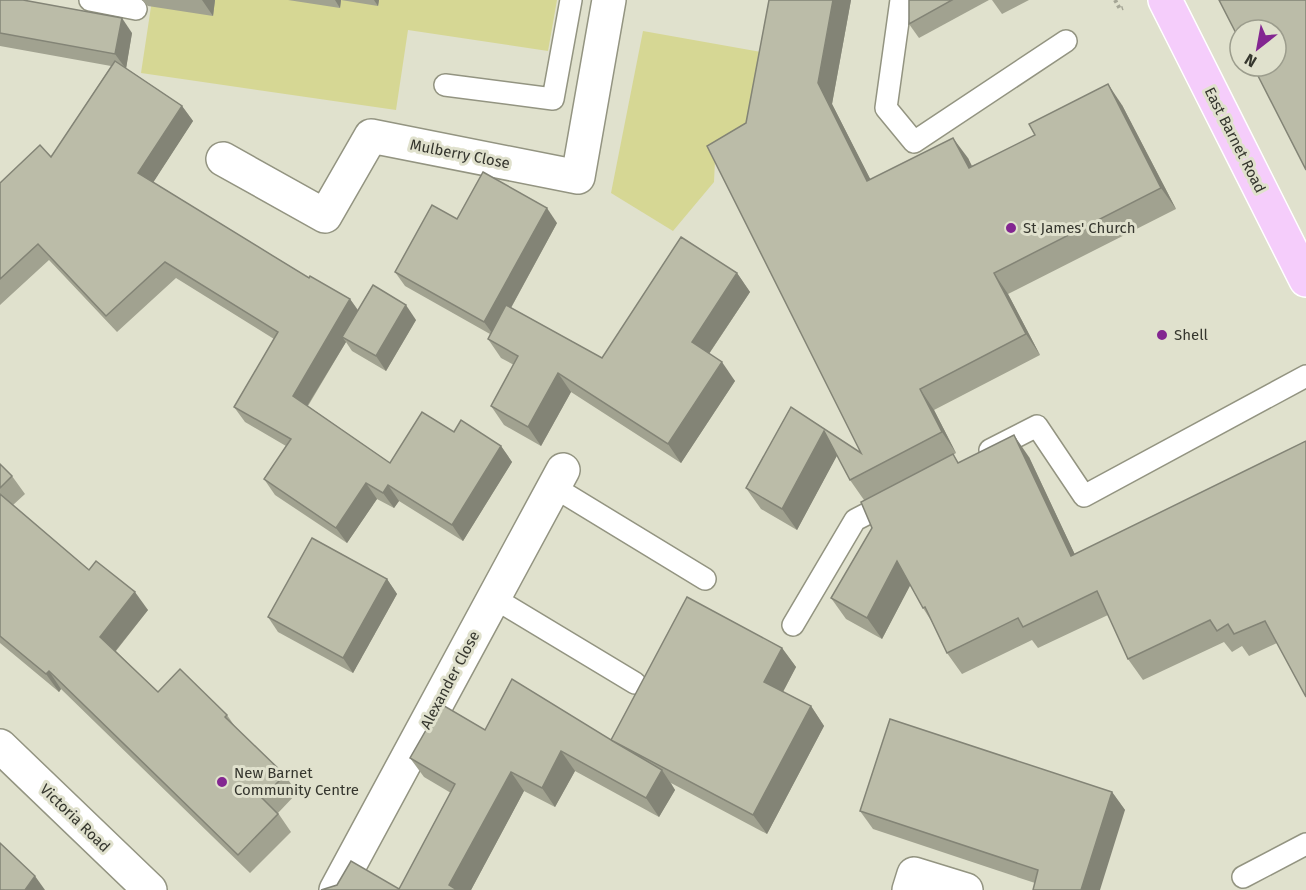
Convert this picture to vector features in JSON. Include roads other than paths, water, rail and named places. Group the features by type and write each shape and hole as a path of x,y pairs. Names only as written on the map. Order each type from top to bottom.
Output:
{"main road":[{"name":"East Barnet Road","path":"1165,0 1306,280"}],"street":[{"name":"Mulberry Close","path":"223,159 325,216 370,136 578,177 609,0"},
{"name":"Alexander Close","path":"336,890 558,478"},
{"name":"Victoria Road","path":"0,746 150,890"},
{"path":"909,890 914,874 966,890"}],"lane":[{"path":"90,0 136,9"},
{"path":"445,85 552,99 572,0"},
{"path":"901,0 886,108 914,142 1066,41"},
{"path":"976,457 1037,426 1084,496 1306,376"},
{"path":"558,478 705,579"},
{"path":"793,625 855,520 905,494"},
{"path":"494,598 635,684"},
{"path":"1243,877 1306,844"}],"place":[{"name":"St James' Church","path":"1011,228"},
{"name":"Shell","path":"1162,335"},
{"name":"New Barnet Community Centre","path":"222,782"}]}
